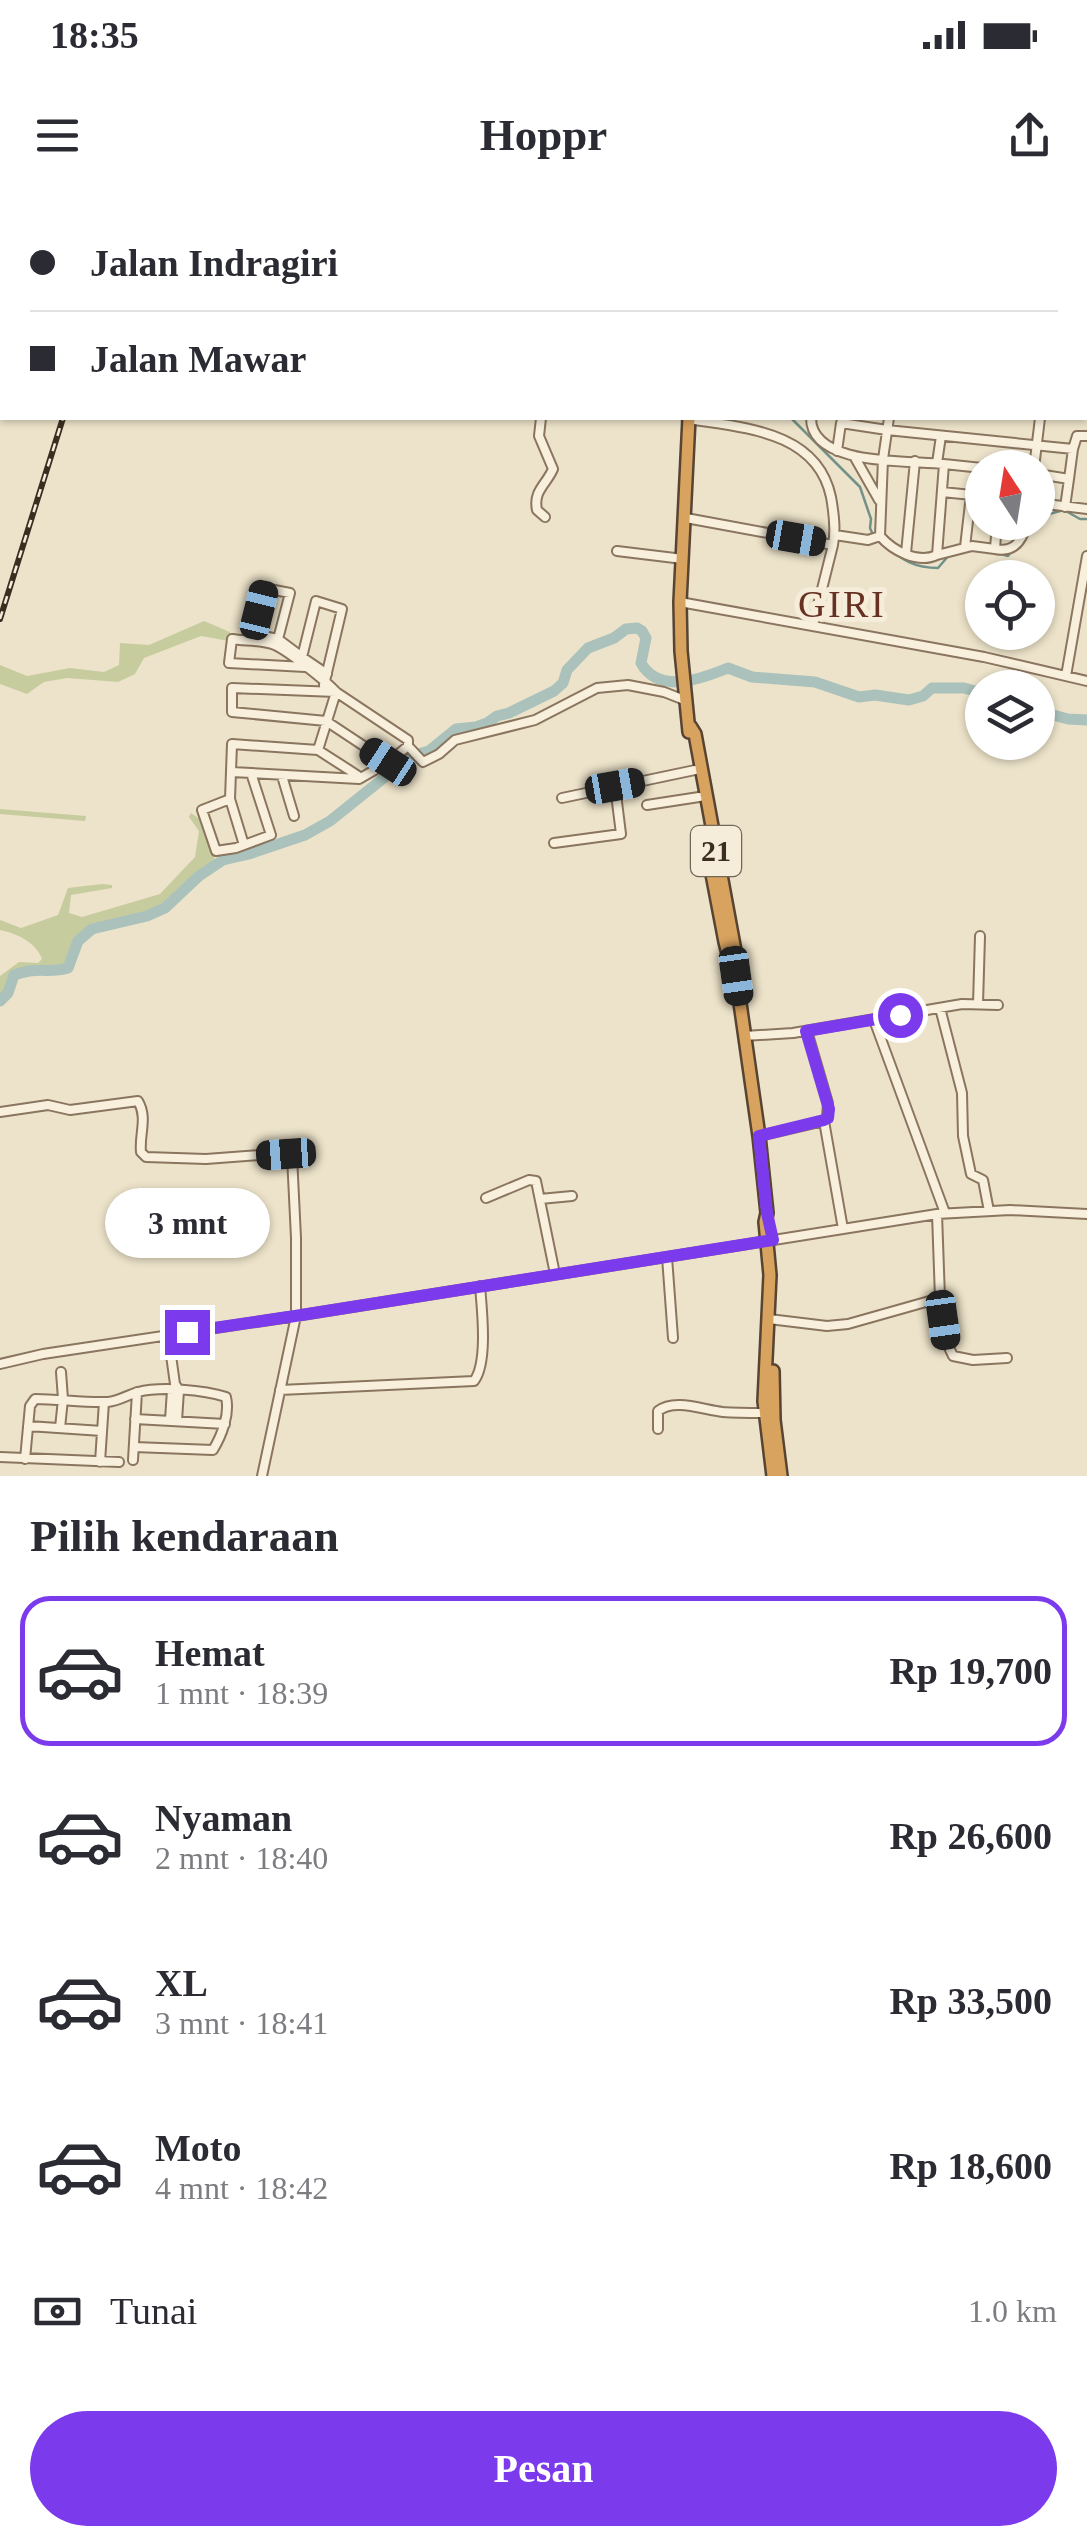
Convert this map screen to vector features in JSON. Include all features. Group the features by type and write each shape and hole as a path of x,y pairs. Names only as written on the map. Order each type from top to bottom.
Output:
{"highway":[{"name":"21","path":"689,420 680,602 682,667 689,736 724,942 736,976"},
{"name":"21","path":"690,726 695,734 738,967 736,976 759,1136 765,1222 778,1272 765,1413 773,1476"},
{"name":"21","path":"770,1241 772,1402 781,1476"}],"street":[{"path":"541,420 540,438 553,467 536,500 537,510 545,517"},
{"path":"698,420 776,437 814,460 824,475 830,493 834,540 813,625"},
{"path":"811,420 815,434 837,451 965,466"},
{"path":"837,451 842,420 887,430 1073,449"},
{"path":"875,538 889,420"},
{"path":"1037,450 1040,420"},
{"path":"937,555 941,436"},
{"path":"1065,506 1077,436 1087,436"},
{"path":"854,456 880,502"},
{"path":"906,553 916,461"},
{"path":"1055,476 1069,479"},
{"path":"942,492 965,494"},
{"path":"1055,505 1087,509"},
{"path":"686,518 834,540 875,538 925,559 965,547 1007,550 1020,540"},
{"path":"965,547 966,540"},
{"path":"995,549 996,540"},
{"path":"617,551 683,558"},
{"path":"1066,676 1087,556"},
{"path":"278,642 290,593 264,588 253,634 278,642 326,678 336,692 408,740 424,762 455,740 535,720 598,688 628,685 686,698"},
{"path":"304,662 316,601 342,608 322,693"},
{"path":"680,602 984,657 1087,681"},
{"path":"278,642 232,639 229,662 304,662"},
{"path":"336,692 232,688 232,712 326,721 388,762"},
{"path":"318,750 336,692"},
{"path":"244,845 230,799 232,744 318,750 362,778"},
{"path":"232,772 362,778 413,751"},
{"path":"562,798 695,770"},
{"path":"230,799 202,810 216,851 270,836 251,773"},
{"path":"282,776 294,816"},
{"path":"554,843 621,834 615,786"},
{"path":"648,806 699,797"},
{"path":"978,1004 980,936"},
{"path":"744,1036 794,1033 940,1008 998,1006"},
{"path":"940,1008 962,1093 971,1174 983,1180 989,1211"},
{"path":"874,1020 941,1214 940,1298 946,1342 954,1356 973,1360 1007,1358"},
{"path":"806,1031 827,1116 843,1229"},
{"path":"0,1112 48,1104 70,1110 138,1101 144,1119 141,1152 146,1157 292,1156 296,1316 262,1476"},
{"path":"759,1136 827,1116"},
{"path":"486,1198 533,1180 536,1183 554,1274"},
{"path":"540,1199 572,1196"},
{"path":"0,1364 42,1354 941,1214 1087,1214"},
{"path":"667,1257 672,1338"},
{"path":"280,1390 474,1381 482,1360 480,1286"},
{"path":"772,1320 827,1326 848,1324 940,1298"},
{"path":"168,1334 175,1388 174,1420"},
{"path":"60,1372 60,1428"},
{"path":"25,1458 32,1400 104,1402 136,1392 175,1388 226,1397 224,1424 215,1448 210,1451 134,1448"},
{"path":"133,1460 136,1392"},
{"path":"100,1462 104,1402"},
{"path":"658,1429 658,1411 665,1406 765,1413"},
{"path":"135,1419 224,1424"},
{"path":"28,1426 102,1431"},
{"path":"0,1457 119,1462"}],"green space":[{"path":"204,621 230,632 229,641 201,636 144,658 135,674 118,682 67,678 44,682 27,694 0,684 0,665 27,676 70,668 104,672 119,665 120,643 149,645"},
{"path":"0,809 86,816 85,821 0,814"},
{"path":"191,813 201,820 216,863 161,910 88,932 78,942 68,968 15,975 0,1001 0,976 19,962 38,963 42,959 25,939 0,930 0,920 21,928 58,915 68,888 112,885 71,895 69,913 82,917 160,894 195,857 199,831 189,817"}],"waterway":[{"path":"793,420 860,487 873,535"},
{"path":"1055,512 1064,510 1087,519"},
{"path":"878,541 920,566 938,568 950,554"},
{"path":"997,553 1008,556 1012,551"},
{"path":"0,1001 8,993 14,975 68,968 78,941 92,929 165,908 223,860 305,835 330,821 411,756 429,751 456,729 487,723 554,691 588,648 626,629 642,631 646,638 641,663 649,673 669,682 693,680 728,668 752,677 815,682 859,697 909,700 932,688 965,688"},
{"path":"1055,716 1087,720"}],"railway":[{"path":"0,619 62,420"}],"district":[{"name":"GIRI","path":"842,604"}],"route":[{"path":"187,1332 773,1240 759,1136 828,1118 828,1103 806,1031 900,1015"}]}
